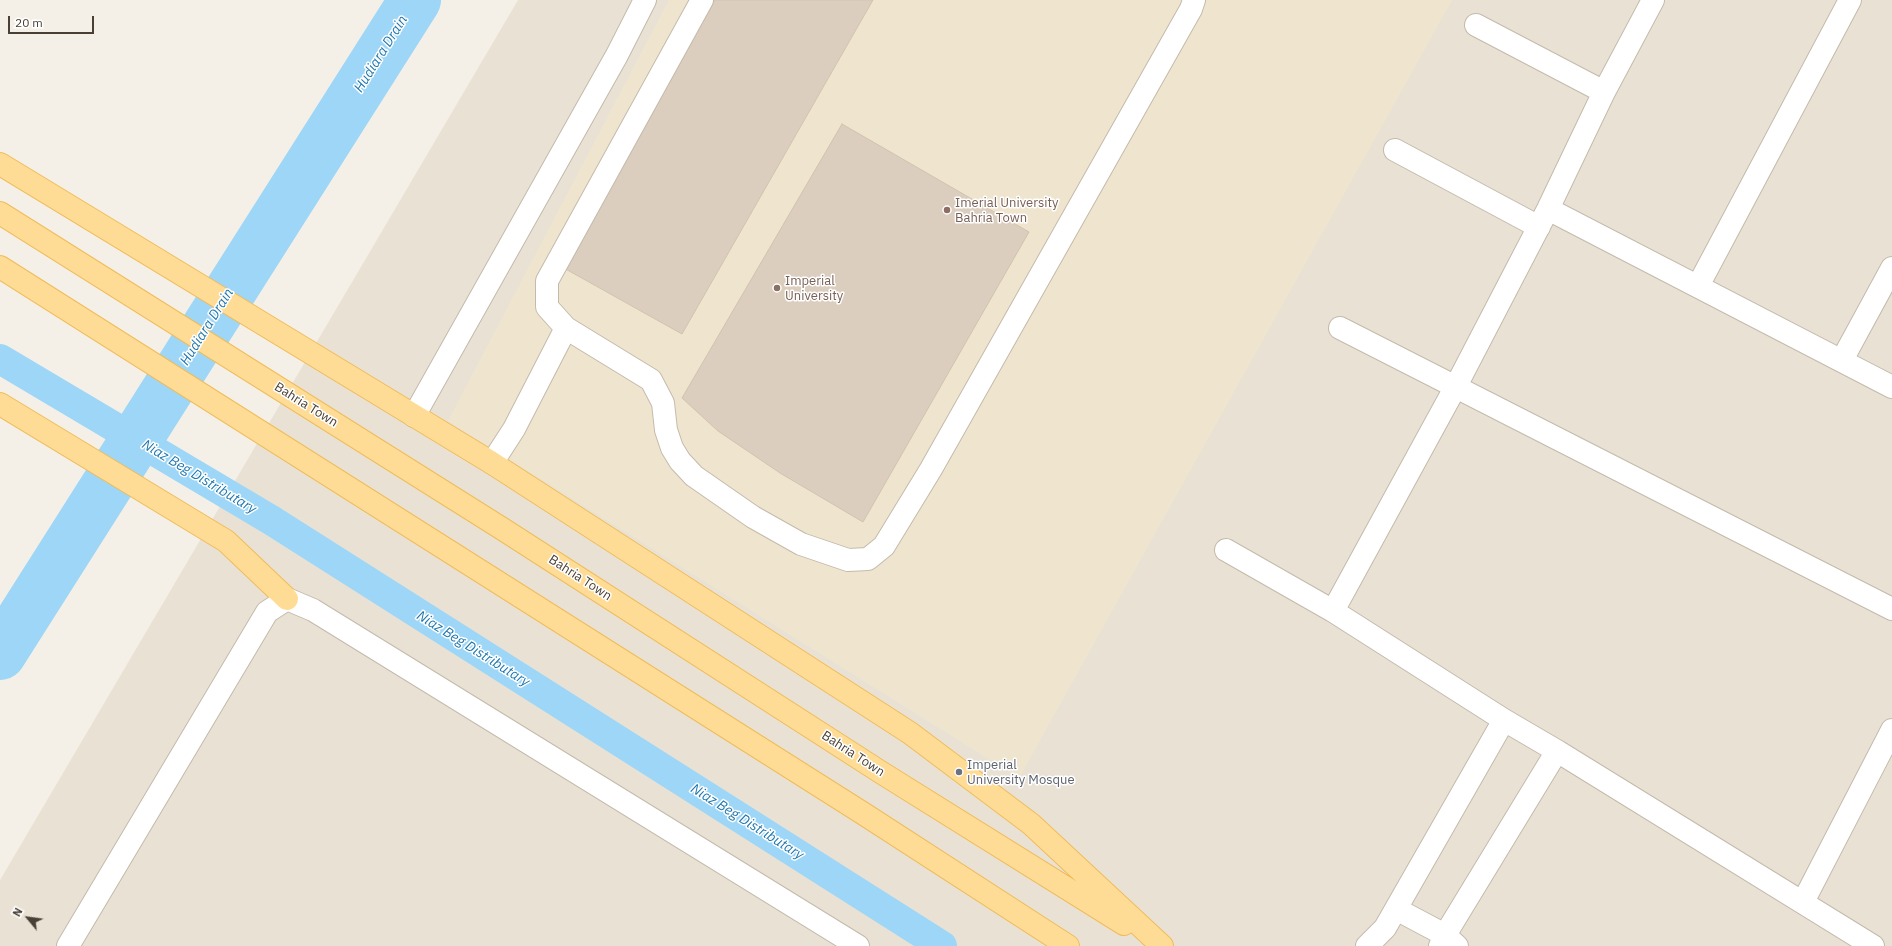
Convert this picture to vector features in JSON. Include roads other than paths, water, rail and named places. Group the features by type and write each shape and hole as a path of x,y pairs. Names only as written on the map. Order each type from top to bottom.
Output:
{"main road":[{"path":"0,164 492,463 910,733 1031,824 1160,946"},
{"name":"Bahria Town","path":"0,213 501,528 882,773 1160,946"},
{"path":"0,267 864,814 1068,946"},
{"path":"0,404 226,541 287,599"}],"street":[{"path":"414,416 617,56 644,0"},
{"path":"702,0 547,281 547,307 566,328 651,380 657,388 664,404 666,430 672,448 680,461 694,476 753,517 801,544 848,560 868,559 884,546 931,469 1187,16 1194,0"},
{"path":"1333,611 1456,386 1544,218 1604,92 1653,0"},
{"path":"1698,286 1850,0"},
{"path":"1476,25 1604,92"},
{"path":"1396,150 1544,218 1698,286 1892,387"},
{"path":"1842,360 1892,268"},
{"path":"492,463 514,428 566,328"},
{"path":"1340,328 1892,609"},
{"path":"1226,550 1333,611 1504,720 1557,751 1873,946"},
{"path":"68,946 267,612 287,599 319,614 858,946"},
{"path":"1367,946 1385,928 1504,720"},
{"path":"1803,902 1892,730"},
{"path":"1396,908 1447,942 1557,751"}],"waterway":[{"name":"Hudiara Drain","path":"0,654 415,0"},
{"name":"Niaz Beg Distributary","path":"0,359 271,520 942,946"}],"place":[{"name":"Imerial University Bahria Town","path":"947,210"},
{"name":"Imperial University","path":"777,288"},
{"name":"Imperial University Mosque","path":"959,772"}]}
